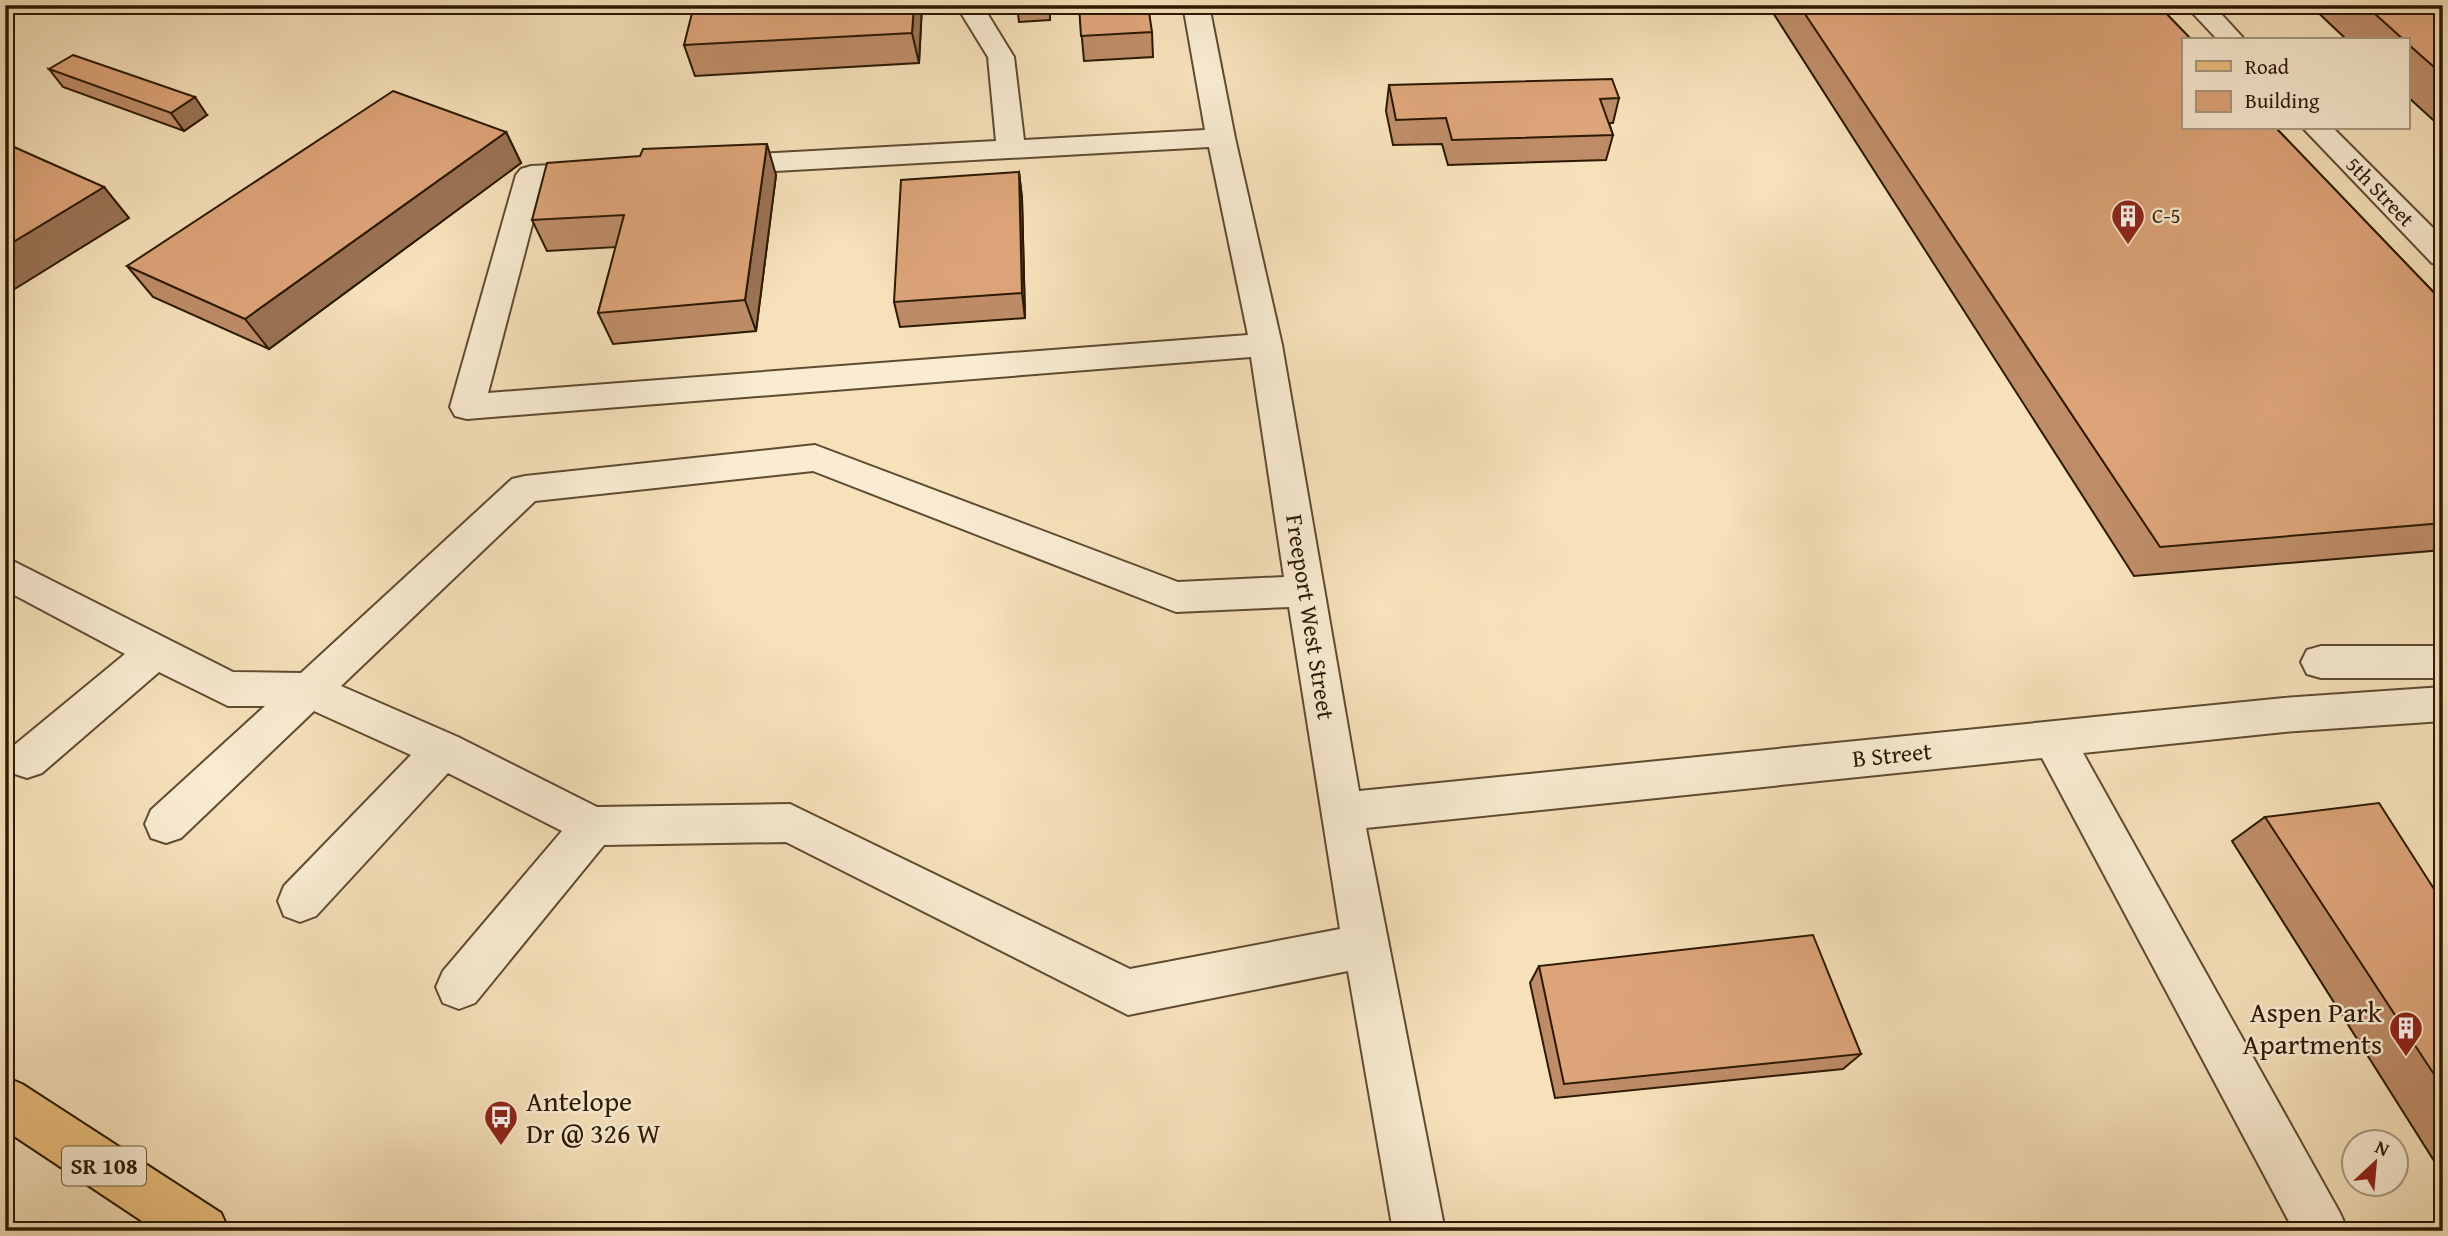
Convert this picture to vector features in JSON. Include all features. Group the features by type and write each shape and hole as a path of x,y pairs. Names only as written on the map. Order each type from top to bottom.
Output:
{"main road":[{"name":"SR 108","path":"5,1101 203,1231"}],"lane":[{"path":"974,5 974,13 1001,57 1011,150"},
{"name":"Freeport West Street","path":"1196,5 1221,138 1266,345 1341,812 1419,1231"},
{"path":"2198,5 2230,38"},
{"name":"5th Street","path":"2319,130 2443,256"},
{"path":"696,167 1221,138"},
{"path":"627,170 531,175 467,407 1266,345"},
{"path":"166,824 525,489 815,458 1176,597 1306,591"},
{"path":"14,589 156,651 228,688 309,690 443,750 593,826 790,823 1128,992 1366,946"},
{"path":"27,760 156,651"},
{"path":"2322,662 2443,662"},
{"name":"B Street","path":"1341,812 2284,715 2443,704"},
{"path":"2053,738 2322,1231"},
{"path":"300,901 443,750"},
{"path":"459,987 593,826"}],"building":[{"path":"694,5 914,5 912,33 684,45"},
{"path":"1079,5 1148,5 1152,32 1081,36"},
{"name":"C-5","path":"1799,5 2158,5 2190,38 2182,38 2182,130 2278,130 2443,302 2443,523 2160,547"},
{"path":"2365,5 2443,5 2443,75 2410,46 2410,38 2402,38"},
{"path":"73,55 195,97 171,113 49,69"},
{"path":"1612,79 1619,98 1600,99 1613,135 1452,140 1446,118 1396,120 1389,85"},
{"path":"393,91 506,132 245,319 127,266"},
{"path":"5,143 104,187 5,247"},
{"path":"767,144 745,300 598,313 624,215 532,220 547,163 640,156 643,149"},
{"path":"1019,172 1022,293 894,302 901,180"},
{"path":"2379,803 2443,903 2443,1088 2265,817"},
{"path":"1813,935 1861,1054 1564,1084 1539,966"}],"place":[{"name":"C-5","path":"2128,246"},
{"name":"Aspen Park Apartments","path":"2406,1058"},
{"name":"Antelope Dr @ 326 W","path":"501,1147"}]}
